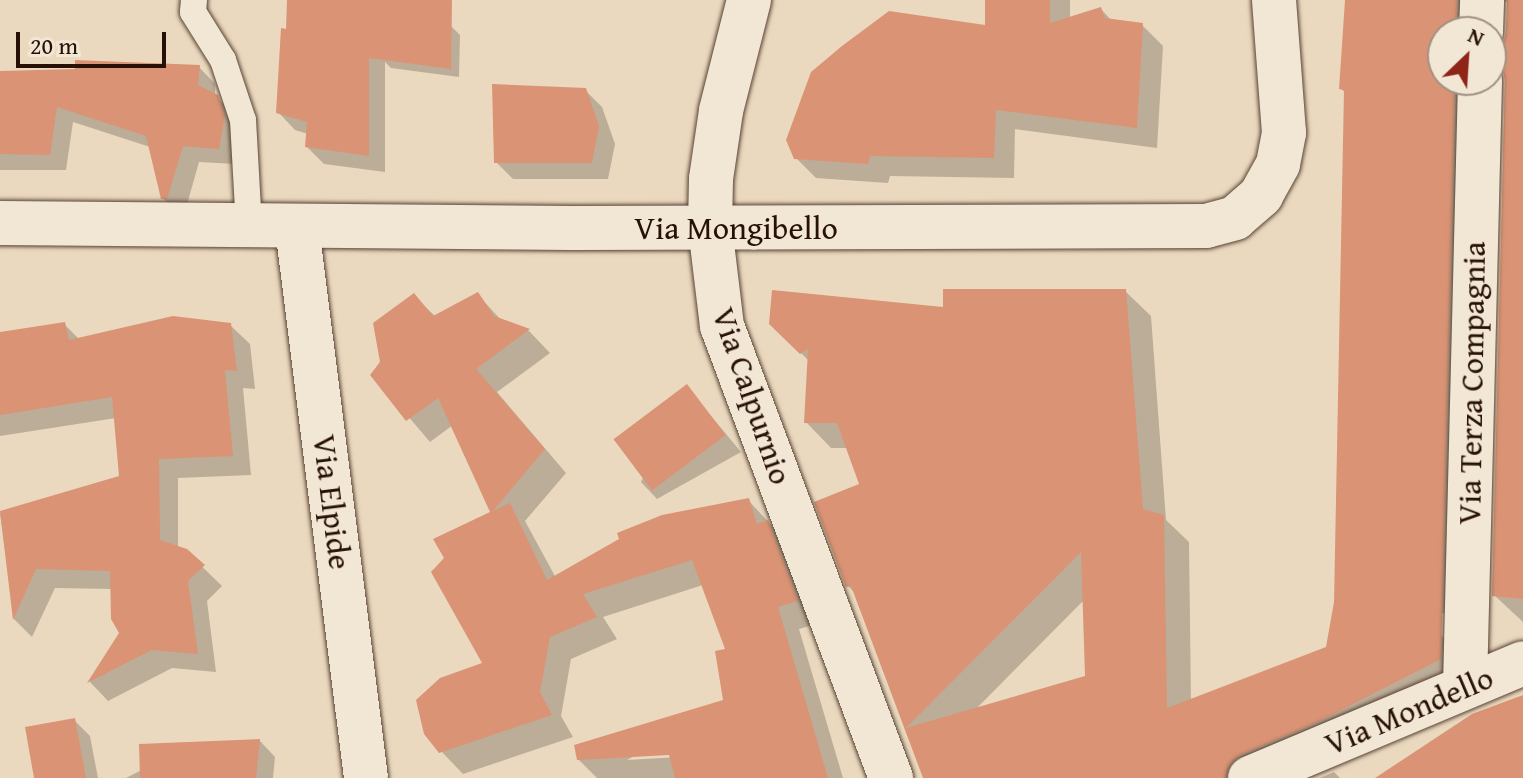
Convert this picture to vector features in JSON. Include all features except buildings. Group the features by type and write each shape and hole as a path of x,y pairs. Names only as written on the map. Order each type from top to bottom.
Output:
{"street":[{"name":"Via Calpurnio","path":"749,0 721,111 711,179 710,227 722,326 891,778"},
{"name":"Via Mongibello","path":"0,223 297,227 1206,226 1235,218 1261,195 1278,164 1284,133 1274,0"},
{"name":"Via Terza Compagnia","path":"1465,686 1480,96"},
{"name":"Via Elpide","path":"297,227 366,778"},
{"name":"Via Mondello","path":"1250,778 1523,663"}],"lane":[{"path":"194,0 193,12 223,60 243,120 249,226"}]}
